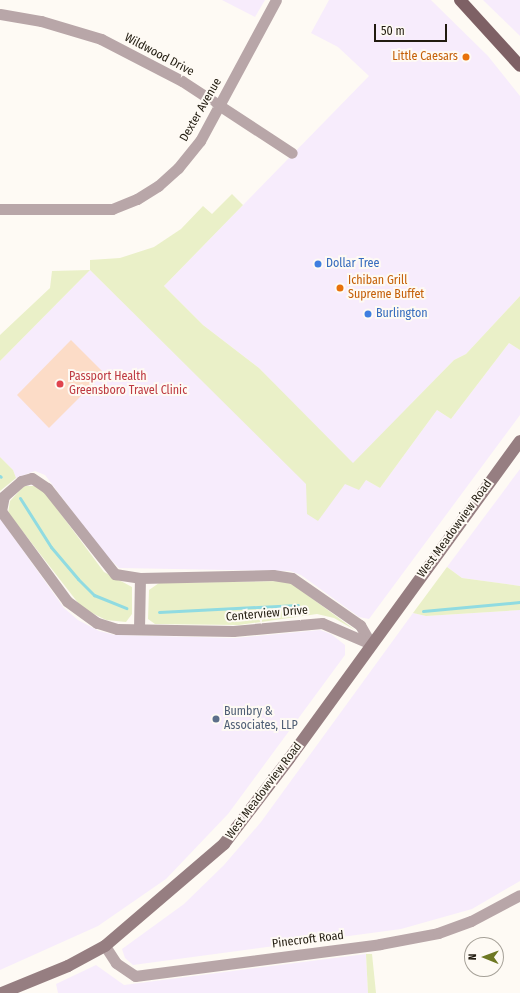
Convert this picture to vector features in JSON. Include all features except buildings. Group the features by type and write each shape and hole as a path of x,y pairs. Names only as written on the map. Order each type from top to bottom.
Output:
{"main road":[{"path":"460,0 520,66"}],"street":[{"name":"Dexter Avenue","path":"0,209 112,209 137,199 178,168 200,141 276,0"},
{"name":"Wildwood Drive","path":"0,14 40,21 101,39 220,104 292,153"},
{"name":"West Meadowview Road","path":"2,993 68,966 105,946 224,844 289,760 371,644 520,441"},
{"name":"Centerview Drive","path":"37,479 115,574 140,578 273,575 292,578 360,625 371,644 322,623 250,630 139,629 106,626 74,608 4,516 1,501 21,481 37,479"},
{"path":"139,629 140,578"},
{"name":"Pinecroft Road","path":"105,946 127,972 143,975 380,944 438,933 471,921 520,895"}],"shaded area":[{"path":"222,0 265,0 255,17"},
{"path":"329,0 431,0 488,56 520,96 520,296 466,354 454,360 353,464 259,368 203,325 164,286 369,76 338,47 311,33"},
{"path":"483,0 520,0 520,36"},
{"path":"90,270 307,484 307,514 345,483 366,480 380,488 437,410 451,419 509,343 520,350 520,415 369,619 359,617 301,575 290,571 119,568 103,552 45,475 35,471 16,478 13,470 0,457 0,361"},
{"path":"520,469 520,586 462,578 447,567"},
{"path":"0,518 64,608 78,620 99,631 115,635 235,638 320,630 331,634 345,645 345,655 228,814 166,879 98,926 0,970"},
{"path":"520,610 520,881 472,909 401,929 133,965 125,958 122,949 184,904 224,865 261,822 413,613 426,616"},
{"path":"366,954 368,993 58,993 56,984 96,965 124,985"}],"green space":[{"path":"232,194 243,205 164,286 203,325 259,368 353,463 454,360 466,354 520,296 520,350 509,343 451,419 437,410 380,488 366,480 359,490 345,484 318,521 307,514 306,484 90,270 90,260 120,258 154,247 181,229 203,206 212,214"},
{"path":"90,270 0,361 0,335 50,288 52,271"},
{"path":"0,457 13,470 16,478 0,491"},
{"path":"24,486 35,486 46,494 104,572 132,587 132,614 126,622 106,620 82,608 8,513 10,501"},
{"path":"447,567 462,578 520,586 520,610 426,616 413,613"},
{"path":"282,581 291,583 355,630 334,618 317,614 239,625 155,624 148,619 149,590 159,583"},
{"path":"366,954 372,954 376,993 368,993"}],"waterway":[{"path":"20,498 51,547 78,579 94,595 127,608"},
{"path":"423,611 520,602"},
{"path":"159,612 298,605"}],"place":[{"name":"Little Caesars","path":"466,57"},
{"name":"Dollar Tree","path":"318,264"},
{"name":"Ichiban Grill Supreme Buffet","path":"340,288"},
{"name":"Burlington","path":"368,314"},
{"name":"Passport Health Greensboro Travel Clinic","path":"60,384"},
{"name":"Bumbry & Associates, LLP","path":"216,719"}]}
